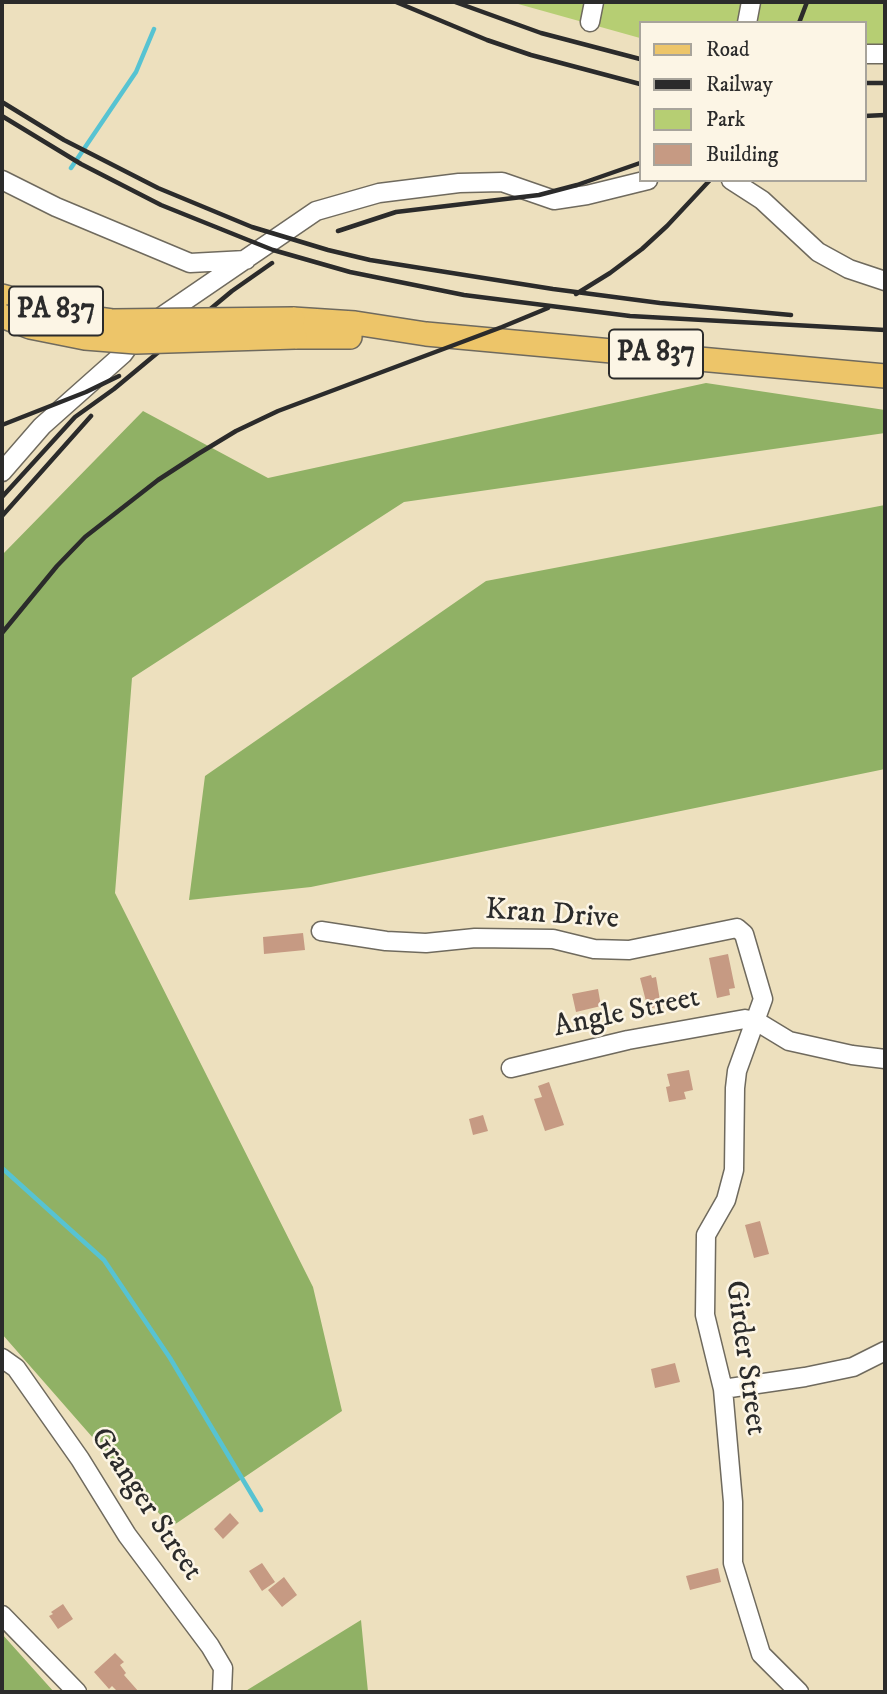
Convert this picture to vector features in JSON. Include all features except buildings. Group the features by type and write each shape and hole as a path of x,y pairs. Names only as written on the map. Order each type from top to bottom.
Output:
{"main road":[{"name":"PA 837","path":"2,296 76,316 113,321 294,328"},
{"name":"PA 837","path":"2,316 30,327 85,338 123,341 355,323 426,334 885,376"}],"street":[{"path":"590,22 594,2"},
{"path":"747,21 751,2"},
{"path":"866,54 885,54"},
{"path":"2,180 190,264 246,260"},
{"path":"2,472 42,426 123,354 139,332 316,211 379,193 459,183 502,182 554,200 640,182"},
{"path":"734,182 762,200 818,252 849,269 885,281"},
{"path":"2,303 52,318 139,332"},
{"name":"Kran Drive","path":"321,931 386,941 426,943 475,937 553,939 594,949 629,950 737,928 749,944 763,999 756,1021"},
{"name":"Angle Street","path":"511,1068 628,1040 745,1019 756,1021"},
{"path":"756,1021 789,1041 852,1055 885,1059"},
{"name":"Girder Street","path":"756,1021 737,1071 734,1170 726,1200 706,1234 705,1315 723,1389 733,1503 733,1563 761,1654 799,1692"},
{"path":"723,1389 853,1367 885,1351"},
{"name":"Granger Street","path":"2,1358 16,1368 80,1458 127,1535 210,1646 223,1668 222,1692"},
{"path":"2,1615 76,1692"}],"green space":[{"path":"511,2 885,2 885,62 866,60 866,21 638,21 638,37"},
{"path":"706,383 885,410 885,433 404,502 132,678 115,893 313,1287 342,1411 171,1527 2,1334 2,555 143,411 268,478"},
{"path":"885,505 885,769 311,887 189,900 205,776 486,581"},
{"path":"361,1620 368,1692 244,1692"},
{"path":"2,1634 54,1692 2,1692"}],"waterway":[{"path":"71,168 136,72 154,29"},
{"path":"2,1168 104,1260 170,1358 261,1510"}],"railway":[{"path":"396,2 487,40 531,55 638,83"},
{"path":"455,2 541,33 638,58"},
{"path":"800,21 807,2"},
{"path":"866,83 885,83"},
{"path":"2,102 64,140 158,188 252,227 328,250 370,260 553,289 660,303 791,315"},
{"path":"866,116 885,115"},
{"path":"2,116 81,164 161,205 273,250 350,272 464,295 630,316 885,330"},
{"path":"338,231 396,212 539,195 638,164"},
{"path":"576,294 642,249 708,182"},
{"path":"2,497 75,417 114,389 232,291 272,263"},
{"path":"2,633 57,566 85,537 158,480 236,431 278,411 548,308"},
{"path":"2,425 119,376"},
{"path":"2,516 91,416"}]}
